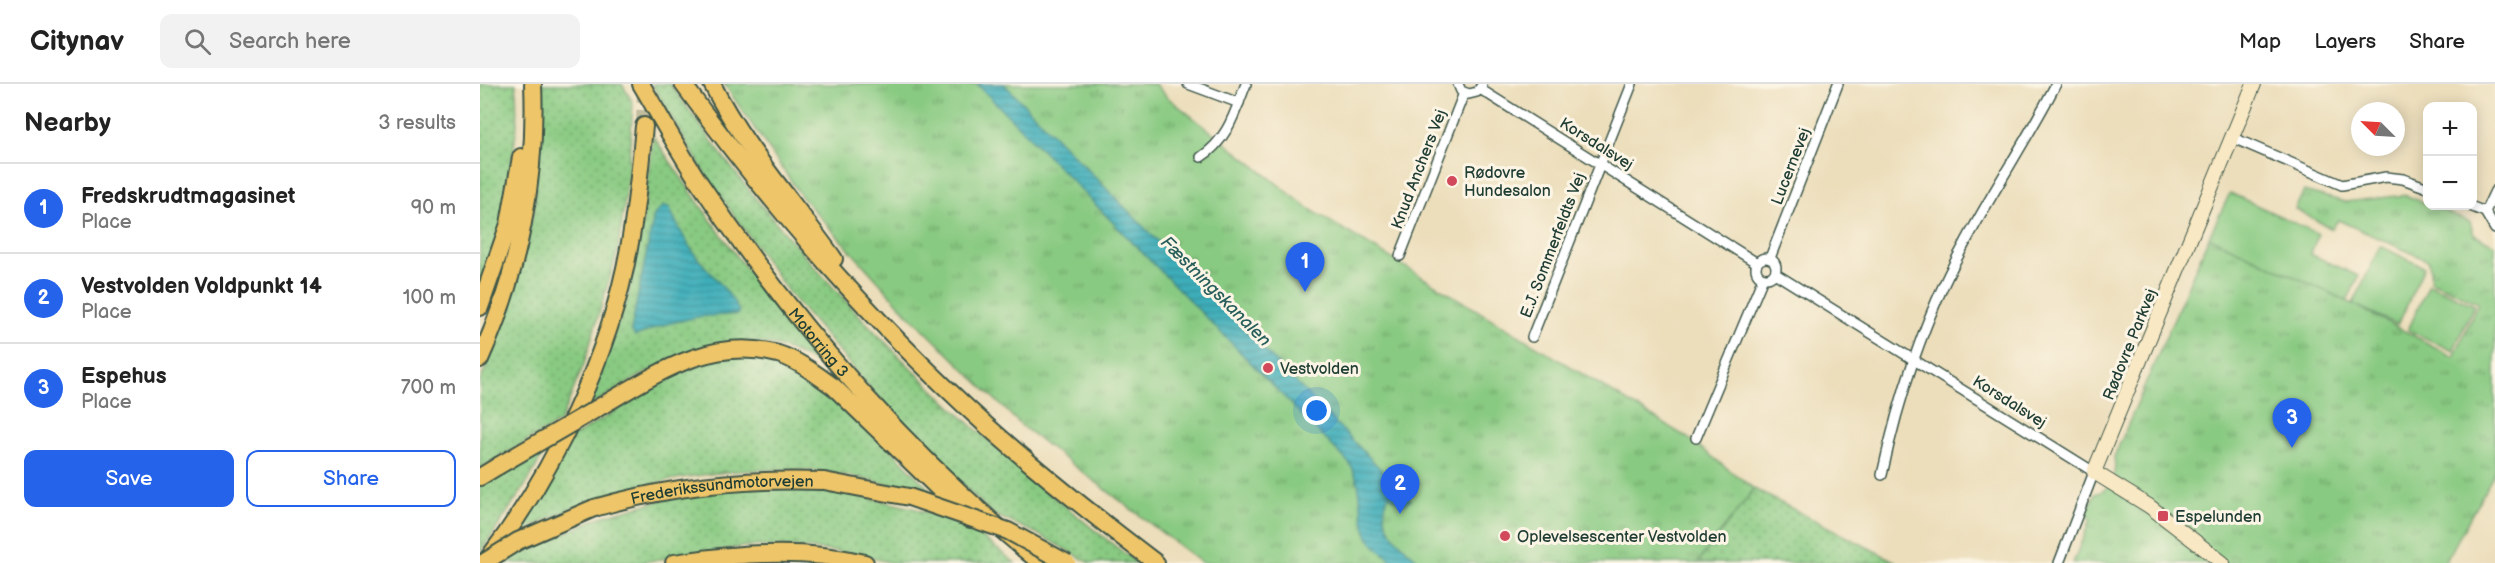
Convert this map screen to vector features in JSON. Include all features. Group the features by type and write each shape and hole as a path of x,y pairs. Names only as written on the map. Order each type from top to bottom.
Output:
{"highway":[{"path":"480,307 506,234 513,205 523,136 525,84"},
{"path":"480,359 500,309 525,218 533,146 533,84"},
{"name":"Motorring 3","path":"641,84 698,181 787,304 841,369 926,458 1041,563"},
{"path":"683,84 766,193 872,314 986,425 1070,497 1156,563"},
{"path":"712,84 723,106 764,168 820,238 872,314"},
{"name":"Frederikssundmotorvejen","path":"484,563 501,542 548,463 597,364 629,249 644,126"},
{"path":"480,477 672,366 716,350 745,350 779,355 809,369 834,387 975,524 1035,563"},
{"name":"Frederikssundmotorvejen","path":"484,563 518,541 594,508 654,492 737,481 824,481 909,497 1008,531 1067,563"},
{"path":"674,563 746,555 788,554 865,563"}],"street":[{"path":"1188,84 1239,103"},
{"path":"1201,157 1212,150 1224,136 1246,84"},
{"path":"1458,84 1464,93 1473,94 1481,86"},
{"name":"E.J. Sommerfeldts Vej","path":"1532,337 1632,84"},
{"name":"Lucernevej","path":"1770,258 1838,84"},
{"path":"1881,475 1893,425 1915,360 1962,248 2056,84"},
{"name":"Rødovre Parkvej","path":"2059,563 2230,137 2254,84"},
{"name":"Korsdalsvej","path":"1481,86 1600,165 1757,263"},
{"name":"Knud Anchers Vej","path":"1400,256 1464,93"},
{"path":"2230,137 2342,185 2386,177 2403,179 2423,187"},
{"path":"2485,212 2495,191"},
{"path":"2477,209 2485,212 2495,229"},
{"path":"1770,258 1776,263 1776,274 1770,278 1763,278 1756,270 1757,263 1770,258"},
{"name":"Korsdalsvej","path":"1776,274 2149,506 2223,563"},
{"path":"1696,438 1763,278"}],"green space":[{"path":"480,84 516,84 517,125 504,218 480,290"},
{"path":"539,84 622,84 633,103 628,177 618,250 584,364 560,422 480,468 480,382 502,326 534,211 541,98"},
{"path":"652,84 670,84 723,157 800,250 844,299 936,393 1034,481 1137,563 1090,563 1036,533 993,514 939,463 878,397 789,293 707,177"},
{"name":"Vestvolden","path":"724,84 1155,84 1167,97 1308,208 1688,438 1754,489 1697,563 1202,563 1022,426 904,310 802,197"},
{"path":"653,136 735,254 824,366 786,349 759,343 732,343 680,356 585,408 627,300 644,214"},
{"path":"2304,191 2345,202 2405,195 2423,202 2423,210 2441,210 2470,222 2474,235 2495,245 2495,472 2445,563 2073,563 2091,518 2085,516 2095,494 2106,489 2112,480 2115,469 2114,457 2209,237 2347,301 2454,357 2478,303 2431,281 2429,261 2338,220 2332,229 2295,209"},
{"path":"2230,193 2319,234 2310,254 2359,276 2347,301 2209,237"},
{"path":"2380,246 2424,267 2398,325 2353,304"},
{"path":"2429,284 2474,305 2453,351 2408,330"},
{"path":"719,357 768,358 804,374 863,421 934,494 826,472 735,471 640,486 565,511 512,537 566,441 676,374"},
{"path":"547,447 528,481 480,553 480,485"},
{"path":"733,487 823,488 913,508 968,526 1015,563 893,563 851,553 795,547 748,546 635,563 501,563 600,517 677,496"},
{"path":"1754,489 1898,563 1697,563"}],"water":[{"path":"977,84 1004,84 1411,500 1403,505 1389,495 1385,515 1387,525 1398,541 1421,563 1395,563 1373,544 1365,527 1358,482 1350,464"},
{"path":"663,206 669,207 692,250 734,301 739,314 697,317 667,324 635,336 631,330 654,215"}],"tunnel":[{"path":"644,126 645,85"}],"place":[{"name":"Rødovre Hundesalon","path":"1452,181"},
{"name":"Fredskrudtmagasinet","path":"1305,292"},
{"name":"Vestvolden","path":"1268,368"},
{"name":"Espehus","path":"2292,448"},
{"name":"Vestvolden Voldpunkt 14","path":"1400,514"},
{"name":"Espelunden","path":"2163,516"},
{"name":"Oplevelsescenter Vestvolden","path":"1505,536"}],"water label":[{"name":"Fæstningskanalen","path":"1216,291"}]}
